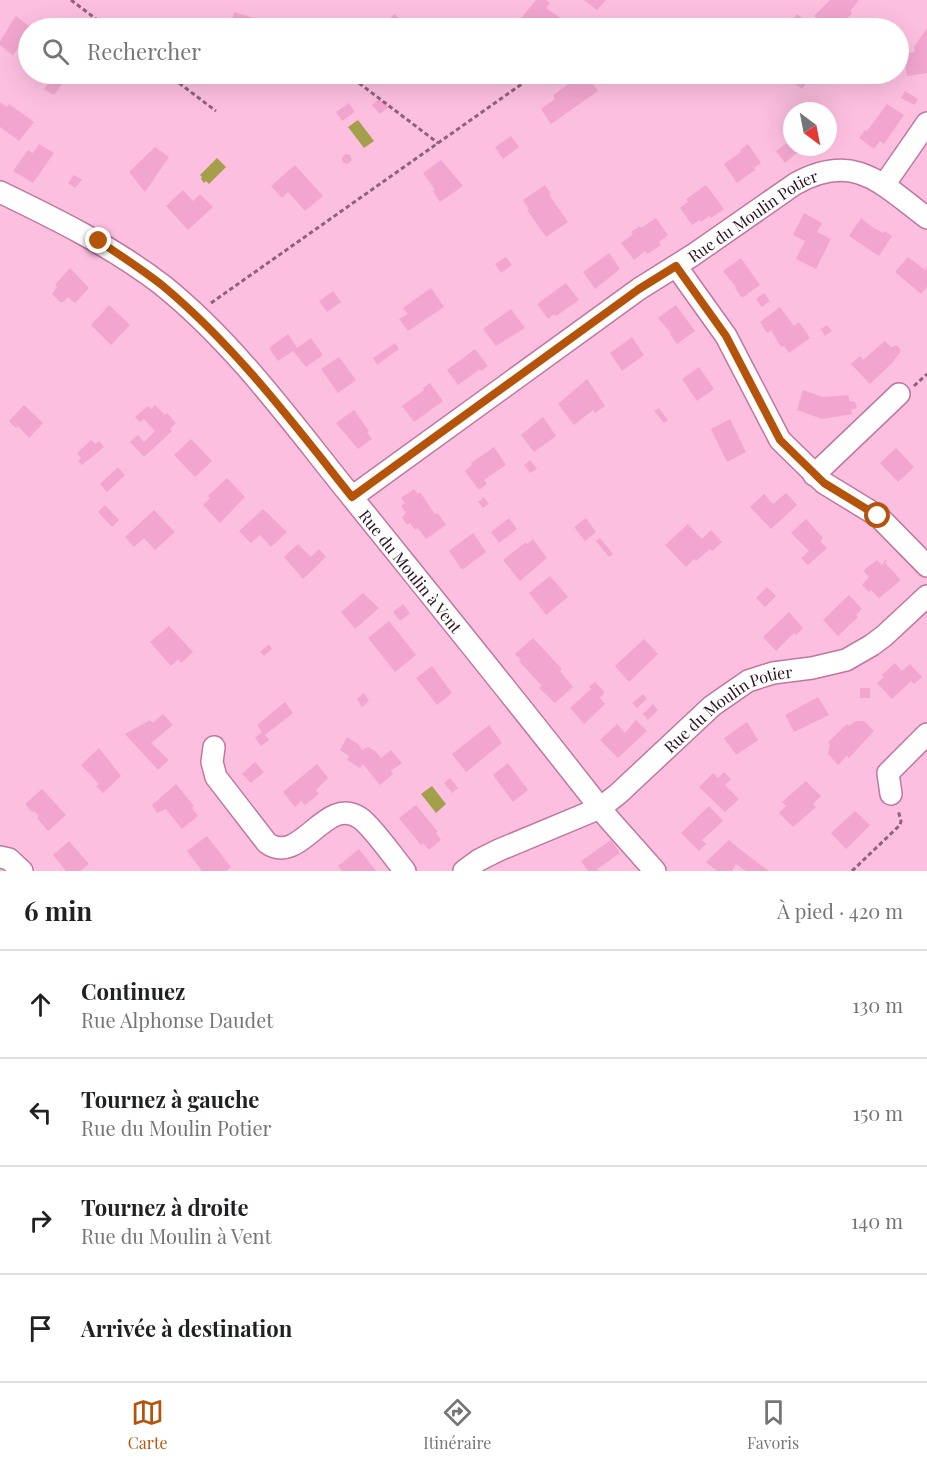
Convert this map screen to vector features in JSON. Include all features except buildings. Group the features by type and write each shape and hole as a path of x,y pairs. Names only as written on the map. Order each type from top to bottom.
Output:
{"street":[{"path":"884,185 927,123"},
{"name":"Rue du Moulin Potier","path":"352,497 639,289 808,176 842,169 864,174 884,185 927,218"},
{"name":"Rue du Moulin à Vent","path":"0,192 99,241 162,286 195,315 247,368 600,808 655,871"},
{"path":"676,266 726,336 780,440 814,475 878,516 927,566"},
{"path":"814,475 900,393"},
{"name":"Rue du Moulin Potier","path":"464,871 492,863 600,808 712,706 748,681 772,673 812,668 846,660 878,641 927,596"},
{"path":"891,794 888,773 927,734"},
{"path":"214,747 212,762 216,777 267,843 273,847 280,849 289,847 328,819 344,813 352,814 366,823 405,871"},
{"path":"0,857 9,859 22,871"}],"path":[{"path":"70,0 94,18"},
{"path":"180,84 216,111"},
{"path":"360,84 438,143"},
{"path":"195,315 522,84"},
{"path":"852,871 900,825 901,814 891,794"}],"shaded area":[{"path":"358,120 374,141 364,148 348,127"},
{"path":"217,158 226,167 209,184 206,181 204,183 200,175"},
{"path":"432,786 446,804 436,813 421,794"}],"route":[{"path":"99,241 162,286 211,331 247,368 352,497 639,289 676,266 726,336 780,440 824,483 878,516"}]}
